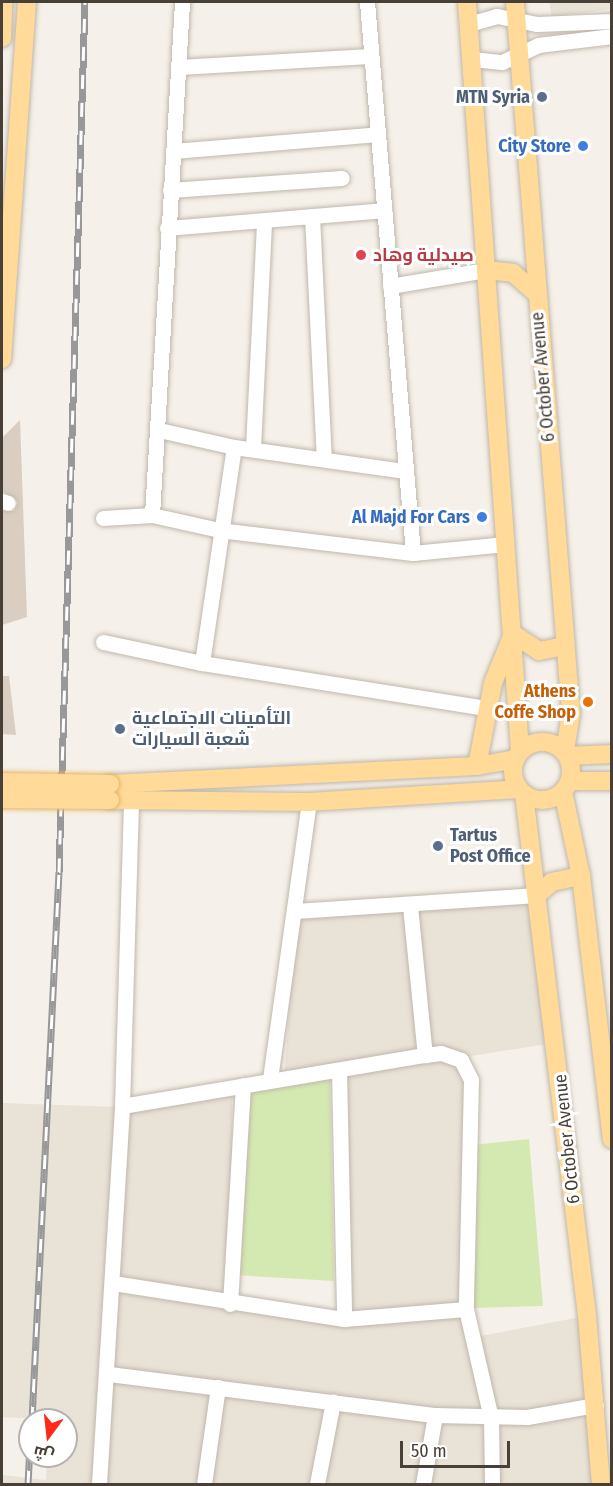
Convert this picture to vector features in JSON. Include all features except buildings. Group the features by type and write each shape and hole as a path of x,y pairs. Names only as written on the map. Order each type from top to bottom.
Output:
{"main road":[{"path":"2,38 3,2"},
{"path":"2,359 27,2"},
{"path":"467,2 513,634 517,755 514,779 522,791"},
{"name":"6 October Avenue","path":"515,2 536,292 571,713 567,754"},
{"path":"486,270 513,273 536,292"},
{"path":"513,634 539,651 565,646"},
{"path":"477,766 486,708 513,634"},
{"path":"2,799 477,766 517,755 543,741 567,754 612,754"},
{"path":"567,754 566,787 581,876 612,1139"},
{"path":"2,782 110,792 131,800 309,802 522,791 544,800 566,787 612,781"},
{"name":"6 October Avenue","path":"522,791 537,895 596,1405 601,1485"},
{"path":"537,895 552,882 581,876"}],"street":[{"path":"152,515 159,430 167,228 182,2"},
{"path":"367,2 413,553"},
{"path":"469,24 487,17 548,24 612,21"},
{"path":"472,59 502,62 519,53 548,43 612,36"},
{"path":"178,67 371,56"},
{"path":"173,150 378,134"},
{"path":"170,190 342,178"},
{"path":"167,228 384,210"},
{"path":"312,216 324,459"},
{"path":"253,448 264,221"},
{"path":"390,286 486,270"},
{"path":"159,430 234,447 405,471"},
{"path":"202,663 219,530 234,447"},
{"path":"103,518 152,515 219,530 413,553 506,544"},
{"path":"103,642 202,663 486,708"},
{"path":"99,1485 109,1374 122,1106 131,800"},
{"path":"270,1079 309,802"},
{"path":"295,911 410,906 537,895"},
{"path":"410,906 425,1055"},
{"path":"122,1106 270,1079 425,1055 452,1055 468,1070 471,1080 466,1309 491,1418 492,1485"},
{"path":"339,1070 344,1319"},
{"path":"231,1304 243,1085"},
{"path":"113,1283 231,1304 344,1319 466,1309"},
{"path":"109,1374 435,1415 491,1418 596,1405"},
{"path":"204,1485 218,1387"},
{"path":"317,1485 333,1402"},
{"path":"423,1485 435,1415"}],"shaded area":[{"path":"549,2 611,2 611,9 552,17"},
{"path":"537,904 553,1043 465,1057 475,1337 586,1316 600,1484 2,1484 2,1475 46,1480 46,1468 78,1468 78,1408 18,1408 18,1418 2,1417 2,1103 118,1107 232,1090 232,1299 353,1315 339,1075 284,1083 296,907"}],"green space":[{"path":"330,1079 334,1281 235,1275 246,1090"},
{"path":"529,1139 543,1306 474,1308 473,1145"}],"railway":[{"path":"33,1408 59,872 85,2"},
{"path":"28,1484 29,1468"}],"place":[{"name":"MTN Syria","path":"542,97"},
{"name":"City Store","path":"583,146"},
{"name":"صيدلية وهاد","path":"361,255"},
{"name":"Al Majd For Cars","path":"482,517"},
{"name":"Athens Coffe Shop","path":"588,702"},
{"name":"التأمينات الاجتماعية شعبة السيارات","path":"120,729"},
{"name":"Tartus Post Office","path":"438,846"}]}
